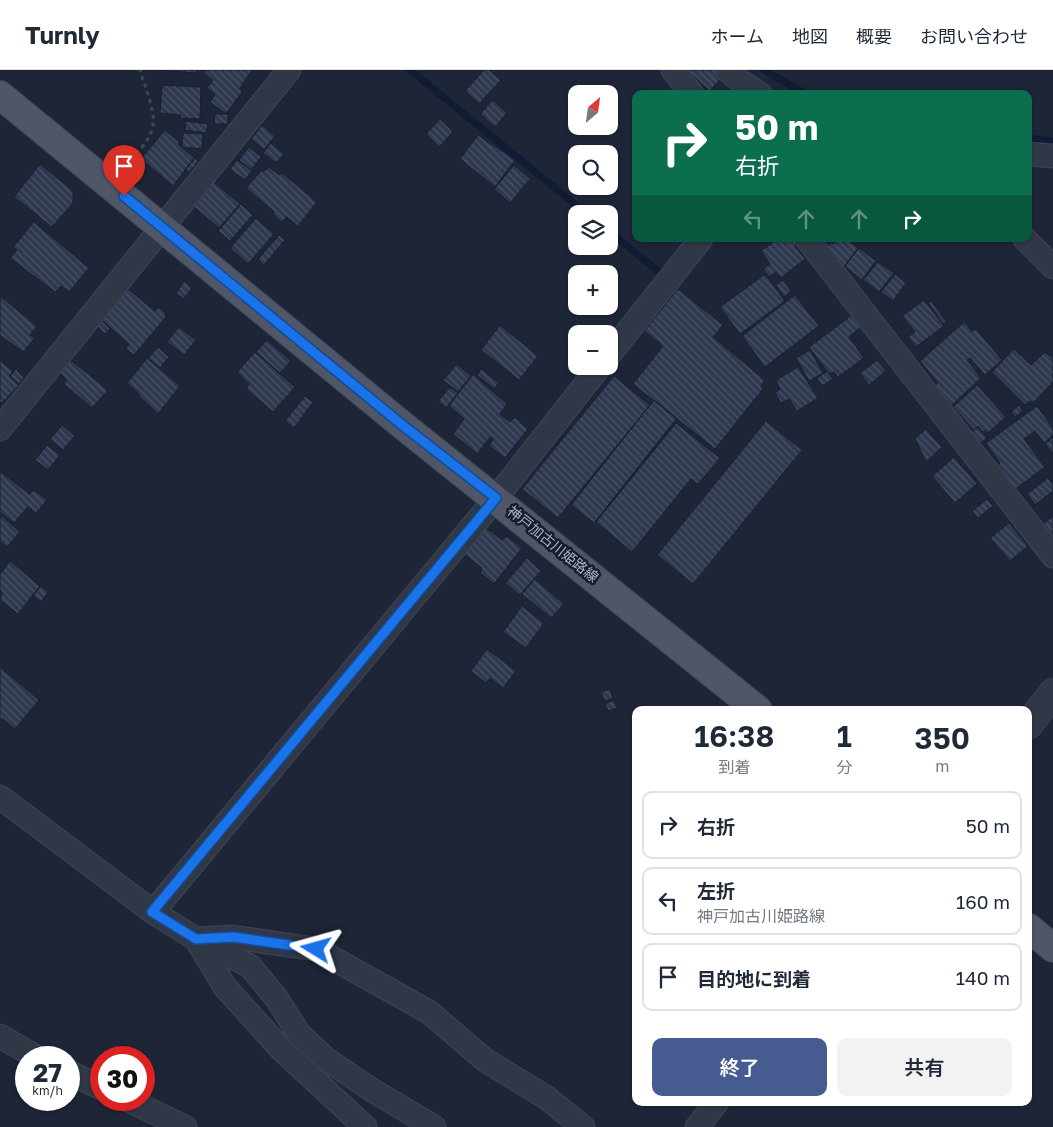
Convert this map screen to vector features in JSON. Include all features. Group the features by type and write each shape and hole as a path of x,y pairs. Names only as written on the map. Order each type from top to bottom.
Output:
{"main road":[{"name":"神戸加古川姫路線","path":"0,95 401,424 496,498 753,706"},
{"path":"1032,930 1053,948"}],"street":[{"path":"0,429 289,70"},
{"path":"674,70 689,90"},
{"path":"727,70 754,90"},
{"path":"1032,154 1053,156"},
{"path":"618,344 699,242"},
{"path":"809,242 1053,556"},
{"path":"1028,242 1053,267"},
{"path":"152,912 496,498 593,375"},
{"path":"1032,720 1053,693"},
{"path":"0,797 152,912 196,939 250,966 276,999 299,1034 326,1059 372,1090 434,1127"},
{"path":"196,939 233,937 316,949 429,1012 484,1060 547,1098 582,1127"},
{"path":"196,939 225,986 281,1049 365,1127"},
{"path":"0,1036 17,1046"},
{"path":"697,1127 714,1106"},
{"path":"151,1111 185,1127"}],"path":[{"path":"112,185 149,135 153,125 153,116 140,70"}],"building":[{"path":"159,70 197,70 196,73"},
{"path":"207,70 252,70 240,88 242,92 226,114 210,102 215,95 207,88 213,80 204,73"},
{"path":"484,70 489,70 501,80 479,104 465,91"},
{"path":"691,70 717,70 723,76 709,90 689,72"},
{"path":"162,85 201,87 200,119 180,118 181,115 160,113"},
{"path":"493,100 507,113 495,127 480,114"},
{"path":"215,114 228,114 228,124 214,124"},
{"path":"440,119 453,132 439,147 426,134"},
{"path":"186,121 208,124 206,133 185,130"},
{"path":"262,125 275,136 264,150 251,139"},
{"path":"165,130 194,158 173,186 141,159"},
{"path":"183,133 203,134 202,149 182,147"},
{"path":"478,135 515,160 495,187 460,159"},
{"path":"271,143 284,154 276,163 263,153"},
{"path":"249,147 261,157 251,170 239,160"},
{"path":"195,158 198,162 189,172 186,169"},
{"path":"237,160 252,171 245,180 230,169"},
{"path":"40,164 73,191 73,203 52,227 14,197"},
{"path":"514,165 530,179 510,203 494,189"},
{"path":"269,167 279,175 282,173 317,202 298,226 287,217 281,222 273,214 274,212 246,188 261,171"},
{"path":"212,176 217,181 215,183 240,204 219,228 194,207 203,195 200,191"},
{"path":"241,204 253,215 230,241 218,231"},
{"path":"256,218 274,234 248,264 230,248"},
{"path":"34,222 89,268 69,292 61,286 55,292 10,258 17,250 13,247"},
{"path":"279,235 285,240 264,265 258,259"},
{"path":"773,242 795,242 797,244 795,246 805,259 781,278 776,272 769,277 763,269 770,264 761,251"},
{"path":"831,242 834,244 835,242 851,242 858,248 843,268 827,247"},
{"path":"859,248 876,261 862,280 845,266"},
{"path":"878,262 894,273 879,292 863,280"},
{"path":"765,274 785,301 740,334 720,307"},
{"path":"895,274 906,283 893,301 881,292"},
{"path":"783,280 791,291 784,297 776,285"},
{"path":"184,281 192,288 184,299 176,293"},
{"path":"128,289 155,311 159,307 166,317 134,355 126,349 129,344 100,319"},
{"path":"678,289 723,325 713,337 765,380 761,386 763,389 715,449 633,384 663,346 644,331"},
{"path":"795,295 819,326 765,367 742,336"},
{"path":"1,297 37,326 30,335 35,338 23,352 0,335"},
{"path":"924,300 944,326 916,347 908,337 915,332 902,316"},
{"path":"931,301 947,322 943,324 928,303"},
{"path":"852,315 861,327 849,337 864,358 838,377 834,372 829,374 809,347"},
{"path":"100,319 110,329 105,334 95,324"},
{"path":"964,322 972,331 976,329 1002,360 985,375 970,358 967,360 981,378 948,409 931,389 938,383 920,361"},
{"path":"500,325 538,356 519,380 481,350"},
{"path":"179,327 196,340 184,355 167,342"},
{"path":"267,340 291,361 280,373 256,352"},
{"path":"158,347 169,357 160,368 148,358"},
{"path":"1014,349 1031,365 1045,352 1053,358 1053,382 1033,403 1030,401 1025,405 992,372"},
{"path":"810,350 823,373 809,381 796,358"},
{"path":"255,352 295,387 273,412 246,389 249,384 237,372"},
{"path":"68,358 108,390 92,408 64,384 67,380 57,370"},
{"path":"147,358 180,386 158,414 127,383"},
{"path":"0,360 13,371 9,376 19,385 2,403 0,402"},
{"path":"877,360 886,371 869,385 860,373"},
{"path":"457,364 471,376 458,392 443,380"},
{"path":"798,367 818,398 797,411 789,399 781,403 775,393 780,389 776,380"},
{"path":"16,369 24,378 19,384 10,376"},
{"path":"481,369 499,383 494,389 477,375"},
{"path":"827,371 833,379 822,386 817,378"},
{"path":"473,374 507,404 500,414 510,422 515,417 528,429 505,458 489,446 493,439 490,437 477,454 453,434 464,419 449,406"},
{"path":"614,376 650,405 558,518 522,489"},
{"path":"977,385 1006,417 988,433 985,430 983,432 978,426 974,430 953,407"},
{"path":"450,387 458,393 446,408 438,401"},
{"path":"305,396 313,402 294,428 285,421"},
{"path":"654,400 677,418 594,523 571,505"},
{"path":"1019,405 1023,411 1015,417 1011,412"},
{"path":"1037,406 1053,428 1053,435 1044,443 1035,431 1024,439 1045,467 1014,490 998,465 1000,463 986,443"},
{"path":"766,421 802,450 693,584 657,555"},
{"path":"676,423 720,458 698,484 691,479 632,552 596,522"},
{"path":"62,425 75,436 63,450 50,439"},
{"path":"978,427 987,438 976,446 968,435"},
{"path":"926,429 942,447 926,462 915,438"},
{"path":"1053,437 1053,454 1045,444"},
{"path":"47,445 60,455 48,470 35,460"},
{"path":"954,457 977,484 955,503 932,476"},
{"path":"0,471 29,494 34,490 47,500 36,513 28,507 14,523 0,512"},
{"path":"1048,478 1053,485 1053,491 1035,505 1027,494"},
{"path":"987,499 993,506 978,518 972,511"},
{"path":"2,516 20,532 7,547 0,541 0,517"},
{"path":"1053,516 1053,539 1042,525"},
{"path":"1009,523 1028,546 1010,561 990,538"},
{"path":"481,524 502,540 507,536 522,548 494,584 480,573 482,568 460,551"},
{"path":"527,558 541,571 520,595 505,583"},
{"path":"10,561 40,586 18,614 0,600 2,592 0,591 0,574"},
{"path":"535,579 564,604 551,618 522,594"},
{"path":"41,586 48,592 41,602 33,596"},
{"path":"522,606 544,623 526,648 503,632"},
{"path":"487,649 516,671 503,688 490,678 486,683 471,671"},
{"path":"0,667 39,700 15,729 2,718 0,720"},
{"path":"610,689 613,698 605,701 601,692"},
{"path":"614,700 617,708 608,711 605,704"}],"waterway":[{"path":"410,70 576,205"},
{"path":"764,70 799,90"},
{"path":"1032,138 1053,141"},
{"path":"618,238 658,271"}],"route":[{"path":"124,196 401,424 496,498 152,912 196,939 233,937 316,949"}]}
